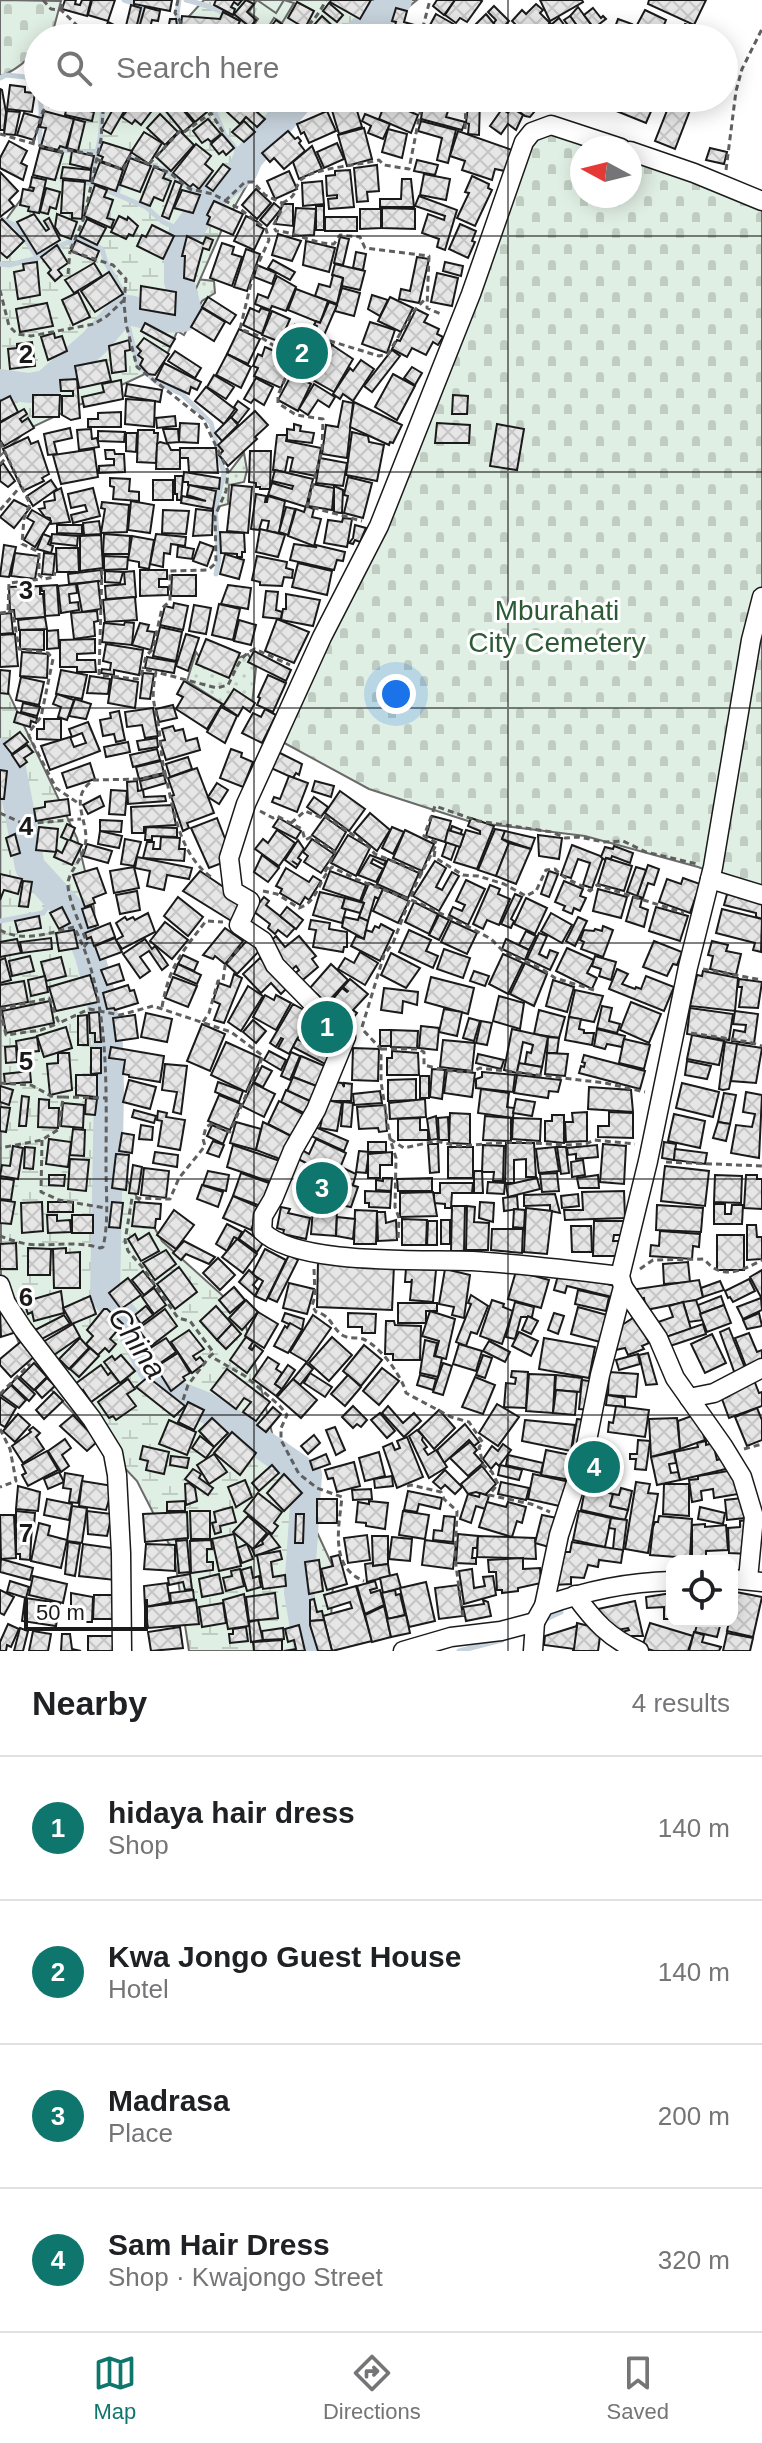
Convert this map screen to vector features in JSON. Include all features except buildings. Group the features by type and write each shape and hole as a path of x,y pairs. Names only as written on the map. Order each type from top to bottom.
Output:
{"street":[{"path":"588,136 563,127 540,127 532,132 517,157 456,335 379,526 305,673 246,804 229,858 233,891 250,901 245,928 263,941 275,965 324,1015 354,1033 293,1150 263,1216 262,1231 271,1241 315,1254 530,1266 621,1282 658,1338 675,1378 742,1477 754,1517 747,1580"},
{"path":"642,155 762,201"},
{"path":"533,1651 559,1535 583,1461 688,967 711,873 751,640 762,597"},
{"path":"711,873 762,895"},
{"path":"0,1285 6,1303 98,1426 113,1453 121,1553 122,1651"},
{"path":"689,1398 714,1393 762,1368"},
{"path":"403,1651 451,1637 501,1631 575,1595 622,1585 666,1581"},
{"path":"575,1595 595,1624 639,1651"}],"path":[{"path":"43,0 51,9 61,10 76,24"},
{"path":"61,10 63,0"},
{"path":"178,0 175,13 180,24"},
{"path":"312,24 326,0"},
{"path":"424,24 430,0"},
{"path":"738,84 762,29"},
{"path":"33,143 43,112"},
{"path":"68,274 70,251 84,218 97,157 102,112"},
{"path":"225,201 245,182 256,183 265,195 282,203 291,199 302,179 330,169 379,160 384,165 409,169 420,112"},
{"path":"465,130 466,112"},
{"path":"724,185 733,112"},
{"path":"149,164 180,131 183,133 211,113 223,132"},
{"path":"0,134 62,152 68,150 97,157 123,170 130,156 170,173 190,189 213,194 266,229 269,237 253,275 240,327 295,361 278,395 278,403 296,415 318,417 324,424 317,476 307,506 379,526"},
{"path":"282,203 273,226 276,231 288,231 297,238 323,244 334,244 340,235 360,237 365,248 429,256 427,308 444,316 446,329 456,335"},
{"path":"70,251 113,265 126,279 126,324 137,367 203,419 228,471 226,491 215,516 216,563 208,570 170,571 170,601 162,608 153,649 146,656 140,678 99,675 102,569"},
{"path":"0,290 9,326 17,334 31,336 94,324 124,300"},
{"path":"278,349 293,324 319,340 379,356 388,354 413,312 427,296"},
{"path":"0,442 31,508 24,518 22,544 39,552 39,575 44,579"},
{"path":"0,464 6,458"},
{"path":"0,510 20,487"},
{"path":"8,612 9,583 34,582 54,577 55,572"},
{"path":"0,613 12,611 19,649 48,653 53,659 41,717 29,736 56,788 78,803"},
{"path":"143,669 217,688 228,685 243,657 255,649 305,673"},
{"path":"156,672 151,701 181,835 190,857 203,872 233,891"},
{"path":"84,947 87,943 68,881 81,860 85,845 78,803 93,780 142,779 165,773"},
{"path":"246,804 291,823 302,829 305,840 311,837 335,852 310,904 299,908 277,894 265,891 250,901"},
{"path":"437,843 424,836 435,806 478,821 552,832 565,838 623,841 646,852 711,873"},
{"path":"291,823 305,811 322,818 325,816 365,843 375,854 423,873"},
{"path":"0,813 24,824 82,819"},
{"path":"437,843 393,943 384,955 354,1033 381,1049 418,1049 424,1052 424,1065 474,1072 480,1068 605,1083 661,1095"},
{"path":"437,843 434,857 463,875 504,884 526,896 536,891 546,870 555,869 563,879 576,882 590,891 597,885 700,917"},
{"path":"323,876 332,867 411,900 483,934 504,952 555,978 594,990"},
{"path":"162,1008 172,968 206,921 245,928 225,966 223,981 218,981 209,1013 203,1022"},
{"path":"0,930 25,938 74,927 91,966 100,1010 106,1098 103,1247 66,1243 27,1244 0,1236"},
{"path":"688,967 762,980"},
{"path":"59,1023 49,998 0,1009 6,1035 41,1030 59,1023 89,1009 120,1015 146,1006 162,1008 231,1032 263,1056 230,1132 211,1124 206,1127 205,1146 179,1178 170,1199 132,1198 125,1241 132,1258 143,1268 178,1318 190,1321 214,1353 188,1385 183,1400"},
{"path":"675,1030 666,1029 762,1046"},
{"path":"381,1049 381,1082 396,1158 395,1207 399,1218 398,1245 382,1258"},
{"path":"0,1083 31,1085 53,1097 106,1098"},
{"path":"0,1148 42,1140 59,1129 63,1097"},
{"path":"390,1139 404,1148 436,1141 474,1146 514,1142 567,1145 613,1140 649,1154 762,1166"},
{"path":"42,1140 41,1192 59,1200 106,1208"},
{"path":"315,1254 315,1296 312,1306 316,1312 323,1314 336,1331 348,1339 362,1338 372,1346 401,1377 406,1393 451,1417 469,1422 483,1443 479,1447 483,1465 492,1472 498,1484 489,1495 548,1510 564,1522"},
{"path":"640,1269 653,1260 704,1259 713,1269 722,1272 744,1271 762,1260"},
{"path":"0,1394 41,1353"},
{"path":"210,1356 245,1376 287,1415 281,1428 281,1440 299,1474 317,1488 342,1497 337,1546 350,1573 364,1581"},
{"path":"0,1429 10,1449 16,1481 0,1487"},
{"path":"407,1486 441,1492 457,1511 455,1558 464,1619 451,1637"}],"green space":[{"path":"0,0 61,1 55,24 24,24 24,62 0,76"},
{"path":"204,0 417,0 387,24 182,24"},
{"path":"257,0 276,13 284,0 294,3 282,23 274,18 270,24 255,24 258,19 249,12"},
{"path":"85,112 289,112 224,225 162,366 28,429 0,456 0,228"},
{"name":"Mburahati City Cemetery","path":"550,128 582,136 570,136 570,208 642,208 642,153 762,207 762,890 698,867 585,836 471,822 369,789 277,739 394,496 521,146"},
{"path":"196,279 214,281 215,293 202,301 184,335 164,323"},
{"path":"244,453 247,470 244,482 229,485 228,504 217,507 219,489 226,472"},
{"path":"196,652 203,662 233,660 248,654 256,668 252,704 223,704 187,681"},
{"path":"0,675 77,838 94,908 110,1150 162,1241 243,1314 273,1437 334,1569 329,1651 189,1651 174,1554 137,1481 27,1364 1,1297"}],"waterway":[{"path":"124,0 143,6 138,24"},
{"path":"179,0 179,24"},
{"path":"186,0 226,14 242,24"},
{"name":"China","path":"370,24 397,0"},
{"path":"0,78 6,75 24,77"},
{"path":"41,112 41,146 96,153"},
{"path":"103,112 90,183 146,207 163,222 185,232"},
{"path":"215,112 224,134 239,153 248,158"},
{"name":"China","path":"214,194 243,170 248,158 288,112"},
{"path":"117,193 130,157 164,170 192,190 213,196"},
{"path":"62,180 90,183"},
{"name":"China","path":"0,384 29,388 46,385 94,343 120,313 129,310 162,318 183,317 187,312 179,281 179,242 214,195"},
{"path":"0,218 16,226 38,258 79,238 102,249 106,263 124,294 120,313"},
{"path":"0,264 38,258"},
{"path":"129,310 128,325 138,365 156,382 182,394 211,423 224,474 215,508 219,559 216,574"},
{"name":"China","path":"0,753 10,763 30,867 75,916 102,1002"},
{"path":"0,921 43,913 55,896"},
{"name":"China","path":"102,1009 108,1045 109,1092 105,1295 127,1321 151,1367 170,1393 205,1407 307,1475 299,1592 308,1646"},
{"path":"544,1620 561,1612"},
{"path":"459,1651 502,1640"}],"place":[{"name":"Kwa Jongo Guest House","path":"302,353"},
{"name":"hidaya hair dress","path":"327,1027"},
{"name":"Madrasa","path":"322,1188"},
{"name":"Sam Hair Dress","path":"594,1467"}]}
